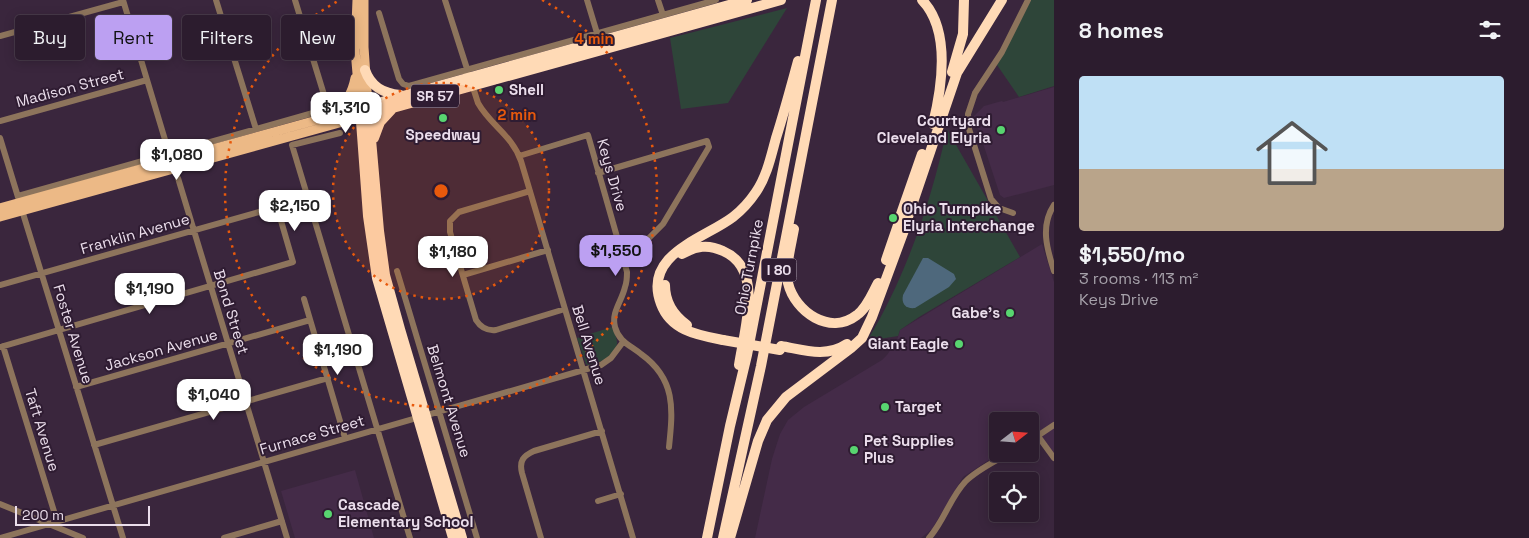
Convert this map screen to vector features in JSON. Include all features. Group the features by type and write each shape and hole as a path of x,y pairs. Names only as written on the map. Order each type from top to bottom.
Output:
{"highway":[{"name":"SR 57","path":"462,538 377,278 368,216 365,111 403,96 747,0"},
{"name":"SR 57","path":"453,538 385,276 372,146 380,122 385,115 399,106 469,77 782,0"},
{"name":"Ohio Turnpike","path":"724,538 761,366 832,0"},
{"path":"730,538 758,441 767,420 786,397 858,342 866,330 903,221 940,92 938,32 934,18 922,0"},
{"path":"931,128 960,48 966,0"},
{"path":"957,73 956,68 966,32 966,0"},
{"path":"780,348 823,352 837,350 857,336 864,324 957,73 1002,0"},
{"path":"815,3 772,155 757,191 733,218 673,254 664,265 658,281 658,291 664,311 674,324 687,331 780,348 816,358 825,358 845,352"},
{"name":"Ohio Turnpike","path":"707,538 747,355 815,3"},
{"path":"365,70 372,84 378,89 403,96"},
{"path":"814,93 788,271 791,292 798,304 812,317 824,321 845,321 862,310 880,280"},
{"path":"372,146 365,111 399,106"},
{"path":"724,337 688,325 678,318 668,303 665,286 668,272 677,258 693,249 709,247 726,252 740,264 748,281 750,294 730,426"}],"main road":[{"path":"357,0 356,63 365,111"},
{"path":"364,0 365,111"},
{"path":"330,116 350,96 353,88 356,63"},
{"path":"0,217 20,203 330,116 365,111"},
{"path":"0,208 365,111"}],"street":[{"path":"216,0 256,129"},
{"path":"20,203 169,153 320,111 325,105 325,98 295,0"},
{"name":"Bell Avenue","path":"445,0 469,77 481,108 488,118 507,135 519,156 633,538"},
{"path":"587,0 597,33"},
{"path":"658,0 663,15"},
{"path":"379,13 399,78 403,84 408,86 469,77 597,33 716,0"},
{"path":"1013,213 999,208 991,199 969,129 968,114 975,93 1002,52 1028,0"},
{"path":"0,36 123,1 169,153"},
{"name":"Madison Street","path":"0,121 147,80"},
{"path":"340,133 292,145 410,538"},
{"name":"Keys Drive","path":"519,156 588,135 626,268 626,287 614,317 615,326 623,342"},
{"name":"Foster Avenue","path":"0,138 123,538"},
{"path":"598,173 707,141 709,147 663,224 648,239 622,253"},
{"name":"Bond Street","path":"178,178 287,538"},
{"path":"530,191 460,212 453,217 449,225 476,320 485,329 496,330 565,309"},
{"path":"1054,205 1049,215 1046,235 1047,248 1054,272"},
{"name":"Franklin Avenue","path":"0,285 277,207 293,262 210,286"},
{"path":"463,275 548,250"},
{"name":"Belmont Avenue","path":"397,271 477,538"},
{"path":"2,346 210,286"},
{"path":"304,299 345,438"},
{"name":"Jackson Avenue","path":"76,387 310,320"},
{"path":"623,342 647,358 667,385 672,407 669,447"},
{"name":"Furnace Street","path":"0,538 20,535 57,521 583,370 607,362 623,342"},
{"name":"Taft Avenue","path":"2,346 57,521"},
{"path":"94,445 328,378"},
{"path":"1039,435 1054,426"},
{"path":"542,538 522,473 520,465 522,459 534,451 602,431"},
{"path":"1039,437 1054,458"},
{"path":"929,538 940,525 964,483 974,474 994,462"},
{"path":"598,501 620,494"},
{"path":"0,504 83,538"},
{"path":"224,538 282,521"}],"shaded area":[{"path":"1054,87 1054,185 1004,198 1000,195 974,116 984,106"},
{"path":"1042,244 1054,282 1054,454 1039,433 1039,412 989,412 989,460 963,477 932,529 921,538 755,538 772,459 780,434 788,420 804,407 882,360 897,340 900,330"},
{"name":"Cascade Elementary School","path":"355,470 374,538 295,538 281,491"}],"green space":[{"path":"1031,0 1054,0 1054,86 1019,97 997,65"},
{"path":"787,8 728,103 681,109 670,38"},
{"path":"947,129 1020,257 919,317 900,330 898,336 867,341 894,291 916,238 941,156"},
{"path":"612,327 617,341 614,352 598,363 590,366 586,364 577,338"}],"water":[{"path":"923,258 928,258 954,274 956,279 949,287 915,308 909,308 904,303 903,295"}],"place":[{"name":"Shell","path":"499,90"},
{"name":"Speedway","path":"443,118"},
{"name":"Courtyard Cleveland Elyria","path":"1001,130"},
{"name":"Ohio Turnpike Elyria Interchange","path":"893,218"},
{"name":"Gabe's","path":"1010,313"},
{"name":"Giant Eagle","path":"959,344"},
{"name":"Target","path":"885,407"},
{"name":"Pet Supplies Plus","path":"854,450"},
{"name":"Cascade Elementary School","path":"328,514"}]}
